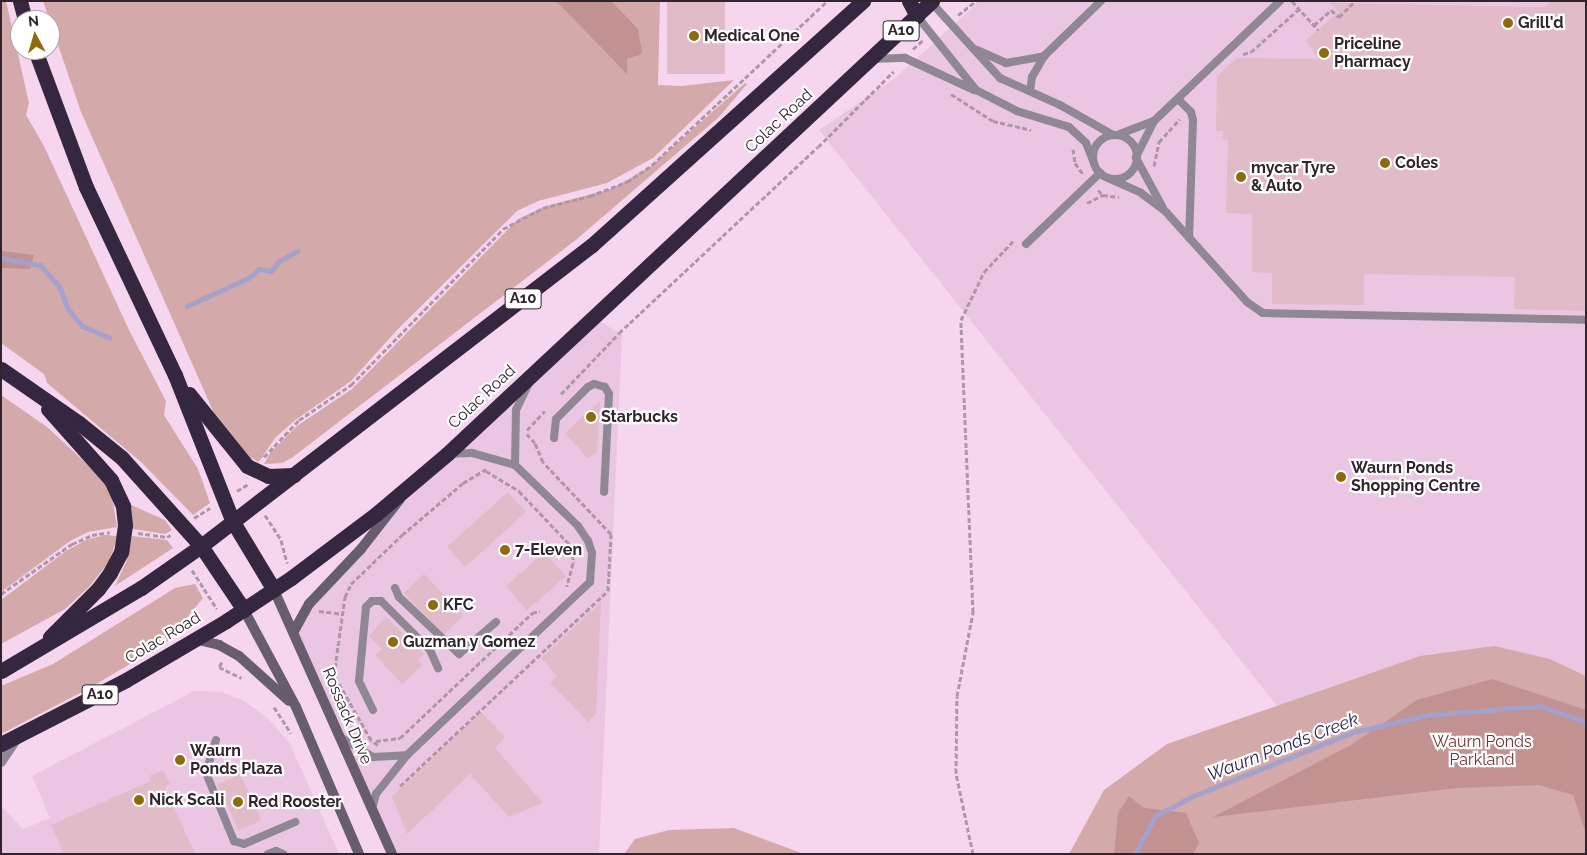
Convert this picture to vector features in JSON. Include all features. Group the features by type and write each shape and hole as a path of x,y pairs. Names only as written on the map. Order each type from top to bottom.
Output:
{"highway":[{"name":"Colac Road","path":"1,671 141,588 201,546 592,245 863,1"},
{"path":"909,1 917,16"},
{"name":"Colac Road","path":"1,744 126,680 244,610 274,590 412,485 931,2"},
{"path":"39,60 86,187 175,375 233,522 274,590"},
{"path":"1,369 122,458 201,546 244,610"},
{"path":"175,375 226,444 257,472 277,477 296,474"},
{"path":"30,390 112,480 123,506 125,525 121,552 110,573 98,589 32,654"}],"main road":[{"path":"294,631 309,604 361,549 412,485"},
{"name":"Rossack Drive","path":"274,590 294,631 392,854"},
{"path":"244,610 296,706 359,854"},
{"path":"194,639 228,650 296,706"}],"street":[{"path":"1,762 20,735"}],"lane":[{"path":"1030,91 1032,77 1044,56 1102,1"},
{"path":"1094,163 1094,150 1098,143 1154,121 1280,1"},
{"path":"931,2 1000,78 1131,142 1136,158 1166,212"},
{"path":"917,16 976,90"},
{"path":"970,44 1006,63 1044,56"},
{"path":"870,59 905,58 1017,111 1069,127 1086,143 1100,173 1137,190 1166,212 1247,302 1263,313 1586,320"},
{"path":"1178,100 1193,118 1189,238"},
{"path":"1108,178 1127,175 1154,121"},
{"path":"1026,244 1100,173"},
{"path":"515,465 516,410 532,374"},
{"path":"554,438 556,419 588,387 594,384 605,387 609,394 604,492"},
{"path":"372,809 376,794 407,755 590,582 592,553 588,541 578,526 515,465 472,453 447,454"},
{"path":"395,588 399,597 459,654 496,622"},
{"path":"373,710 359,681 366,607 372,601 381,601 430,650 438,668"},
{"path":"340,737 373,757 407,755"},
{"path":"216,740 206,773 234,841 244,844 296,822"},
{"path":"268,854 276,851 283,854"}],"path":[{"path":"238,490 251,482 276,441 299,420 351,385 504,229 543,208 590,196 627,182 652,165 827,1"},
{"path":"1314,25 1332,10 1339,16 1356,1"},
{"path":"1294,2 1318,30"},
{"path":"1251,52 1300,8"},
{"path":"558,397 619,333 818,147 893,71"},
{"path":"973,854 956,773 956,696 973,612 962,320 984,272 1016,237 1034,235"},
{"path":"515,443 552,404"},
{"path":"384,756 336,682 336,658 345,597 351,584 402,535 463,484 498,460"},
{"path":"393,792 600,600"},
{"path":"228,650 219,667 244,679"},
{"path":"271,703 294,739"},
{"path":"392,774 398,788"}],"shaded area":[{"name":"Waurn Ponds Shopping Centre","path":"980,1 1586,1 1586,676 1550,659 1420,656 1277,706 819,130 894,79"},
{"path":"593,317 622,335 599,854 392,854 294,631 301,617 412,485"},
{"name":"Waurn Ponds Plaza","path":"194,691 222,692 244,701 270,720 290,744 339,854 1,854 1,806 23,829 50,818 32,776"}],"green space":[{"path":"1,1 6,1 10,19 10,60 19,60 29,103 26,115 44,146 129,330 166,401 164,415 198,469 210,503 193,515 141,462 47,383 44,374 1,343"},
{"path":"43,1 660,1 658,85 682,86 734,80 653,158 607,183 538,201 517,211 397,330 351,381 294,421 275,438 259,462 246,456 222,429 213,411 81,112 60,51 60,10 46,10"},
{"path":"556,1 611,1 638,29 642,54 627,59 627,74"},
{"path":"745,83 747,84 719,117 577,239 293,457 282,463 264,464 270,453 297,426 352,389 518,219 546,206 611,189 650,167"},
{"path":"1,251 34,255 30,269 1,268"},
{"path":"1,395 47,427 101,477 112,496 117,527 88,532 70,541 1,592"},
{"path":"131,505 165,520 172,530 165,534 133,529"},
{"path":"105,535 117,536 115,544 109,562 89,587 65,609 1,644 1,600 66,551 86,540"},
{"path":"132,536 167,540 173,548 115,586 126,562"},
{"path":"195,584 203,598 167,642 86,690 1,734 1,686 53,664 175,588"},
{"name":"Waurn Ponds Parkland","path":"1494,646 1550,659 1586,676 1586,854 1069,854 1104,790 1167,744 1420,656"},
{"path":"1492,679 1586,710 1586,834 1573,795 1539,785 1457,788 1213,817 1351,745 1417,700"},
{"path":"1129,796 1144,808 1186,813 1199,843 1193,854 1114,854 1118,813"},
{"path":"734,828 804,854 624,854 635,839 669,830"}],"building":[{"name":"Medical One","path":"667,1 725,1 725,74 667,74"},
{"path":"1551,1 1586,1 1586,311 1514,309 1515,277 1364,274 1364,305 1272,304 1272,273 1252,272 1252,214 1226,213 1228,140 1223,139 1223,131 1216,131 1217,76 1237,58 1318,59 1306,40 1339,12 1330,3 1545,7"},
{"name":"Starbucks","path":"600,401 597,452 588,459 565,433"},
{"path":"508,492 526,512 465,567 447,547"},
{"path":"545,552 566,576 527,610 506,586"},
{"name":"KFC","path":"424,574 464,615 443,634 404,593"},
{"path":"601,602 596,714 588,722 550,683 557,676 541,658"},
{"name":"Guzman y Gomez","path":"386,617 424,654 418,660 423,665 402,684 375,655 382,649 369,636"},
{"path":"481,712 505,737 495,748 543,803 509,817 470,774 407,834 392,796"},
{"name":"Nick Scali","path":"163,770 170,784 165,787 195,854 64,854 51,825 151,781 149,776"},
{"name":"Red Rooster","path":"240,774 262,820 239,831 217,785"}],"waterway":[{"path":"187,306 248,278 259,269 271,271 279,261 297,251"},
{"path":"1,258 40,265 59,286 68,309 82,326 110,338"},
{"name":"Waurn Ponds Creek","path":"1135,854 1155,816 1193,796 1354,732 1427,715 1540,706 1586,722"}],"place":[{"name":"Grill'd","path":"1508,23"},
{"name":"Medical One","path":"694,36"},
{"name":"Priceline Pharmacy","path":"1324,53"},
{"name":"Coles","path":"1385,163"},
{"name":"mycar Tyre & Auto","path":"1241,177"},
{"name":"Starbucks","path":"591,417"},
{"name":"Waurn Ponds Shopping Centre","path":"1341,477"},
{"name":"7-Eleven","path":"505,550"},
{"name":"KFC","path":"433,605"},
{"name":"Guzman y Gomez","path":"393,642"},
{"name":"Waurn Ponds Plaza","path":"180,760"},
{"name":"Nick Scali","path":"139,800"},
{"name":"Red Rooster","path":"238,802"}]}
